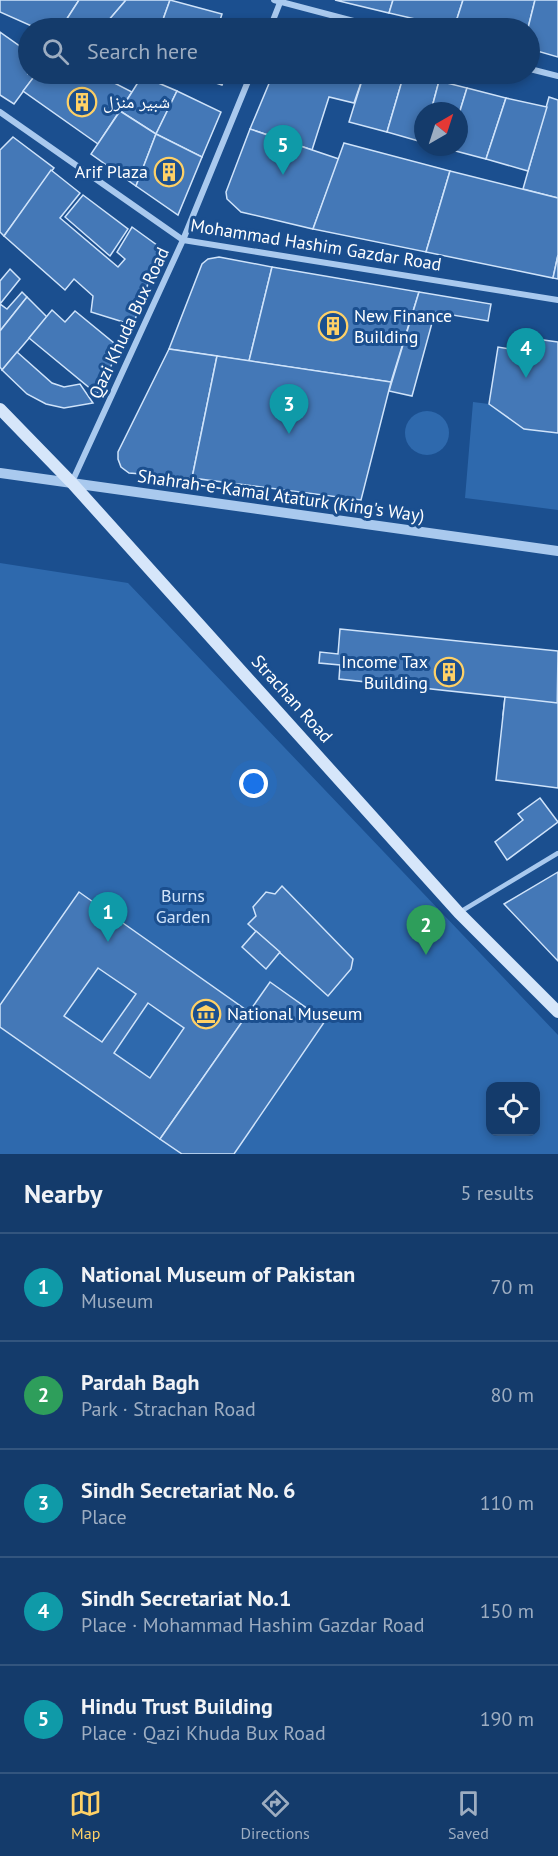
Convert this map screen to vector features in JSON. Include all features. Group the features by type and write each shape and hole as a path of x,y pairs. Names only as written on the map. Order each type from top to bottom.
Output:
{"main road":[{"name":"Strachan Road","path":"0,410 72,483 459,913 558,1012"}],"street":[{"path":"273,18 278,1 342,18"},
{"path":"540,72 558,76"},
{"name":"Qazi Khuda Bux Road","path":"72,483 183,240 247,84"},
{"name":"Mohammad Hashim Gazdar Road","path":"0,111 183,240 558,300"},
{"name":"Shahrah-e-Kamal Ataturk (King's Way)","path":"0,473 558,551"}],"lane":[{"path":"459,913 558,853"}],"green space":[{"path":"473,402 489,404 524,429 558,433 558,510 465,498"},
{"path":"427,411 436,412 443,417 448,424 448,442 443,449 436,454 427,455 418,454 411,449 406,442 405,433 406,424 411,417 418,412"},
{"name":"Burns Garden","path":"0,563 128,583 558,1035 558,1154 0,1154"}],"building":[{"path":"0,0 79,0 67,18 18,18 18,20 0,12"},
{"path":"79,0 126,0 111,18 67,18"},
{"path":"126,0 170,0 164,18 111,18"},
{"path":"170,0 222,14 221,18 164,18"},
{"path":"335,0 393,0 389,13"},
{"path":"393,0 463,0 457,18 411,18 389,13"},
{"path":"463,0 535,0 530,18 457,18"},
{"path":"535,0 558,0 558,57 540,52 540,18 530,18"},
{"path":"0,32 18,45 18,84 29,84 14,104 0,95"},
{"name":"شبیر منزل","path":"28,84 116,84 132,92 98,144 23,91"},
{"path":"137,84 161,84 177,91 156,134 120,111"},
{"path":"269,84 361,84 354,103 329,97 312,150 250,129"},
{"path":"361,84 401,84 387,132 349,122"},
{"path":"401,84 438,84 433,102 414,102 414,140 387,132"},
{"path":"438,84 467,88 463,102 433,102"},
{"path":"467,88 506,98 486,159 468,154 468,102 463,102"},
{"path":"177,91 221,112 202,157 156,134"},
{"path":"549,97 558,100 558,198 523,189"},
{"path":"506,98 547,107 528,171 486,159"},
{"path":"120,111 156,134 136,186 91,154"},
{"path":"250,129 339,159 313,229 241,212 227,199 226,192"},
{"name":"Arif Plaza","path":"156,134 202,157 178,215 136,186"},
{"path":"13,137 54,168 4,236 0,232 0,150"},
{"path":"344,143 450,171 426,252 313,229"},
{"path":"51,170 80,193 60,218 118,267 125,259 117,252 132,227 161,248 133,325 91,312 93,296 74,279 65,290 4,236"},
{"path":"450,171 558,198 558,255 553,278 426,252"},
{"path":"83,195 128,229 110,256 65,217"},
{"path":"558,255 558,279 553,278"},
{"path":"219,257 272,267 249,361 169,349 202,264 208,259"},
{"name":"New Finance Building","path":"272,267 419,292 391,382 249,361"},
{"path":"10,269 20,279 0,304 0,281"},
{"path":"22,292 27,297 0,331 0,304 7,309"},
{"path":"419,292 491,304 488,321 435,312 412,396 389,391"},
{"path":"27,297 47,317 2,370 0,367 0,331"},
{"path":"52,310 65,322 75,311 120,348 97,394 29,338"},
{"path":"529,338 558,342 558,433 524,429 489,404 498,347 527,352"},
{"path":"169,349 217,356 192,478 129,473 121,467 118,459 118,452"},
{"path":"17,352 52,383 64,387 80,384 93,403 64,408 46,404 27,394 2,370"},
{"path":"217,356 391,382 361,500 192,478"},
{"name":"Income Tax Building","path":"340,629 558,651 557,722 503,715 505,697 339,679 340,665 319,663 320,652 338,654"},
{"path":"505,697 558,703 558,788 496,780"},
{"path":"540,798 558,822 507,860 495,842 523,820 518,814"},
{"path":"558,872 558,961 504,904"},
{"path":"282,886 353,959 351,969 328,996 248,924 256,916 253,907 266,892 275,894"},
{"name":"National Museum","path":"79,892 249,1012 160,1139 0,1027 0,1005","holes":["98,968 136,994 102,1042 64,1016","148,1003 184,1028 150,1078 114,1053"]},
{"path":"256,931 280,952 266,969 242,947"},
{"path":"270,982 325,1021 234,1154 182,1154 160,1139"}],"place":[{"name":"شبیر منزل","path":"82,102"},
{"name":"Arif Plaza","path":"169,172"},
{"name":"Hindu Trust Building","path":"283,175"},
{"name":"New Finance Building","path":"333,326"},
{"name":"Sindh Secretariat No.1","path":"526,378"},
{"name":"Sindh Secretariat No. 6","path":"289,434"},
{"name":"Income Tax Building","path":"449,672"},
{"name":"National Museum of Pakistan","path":"108,942"},
{"name":"Pardah Bagh","path":"426,955"},
{"name":"National Museum","path":"206,1014"}]}
